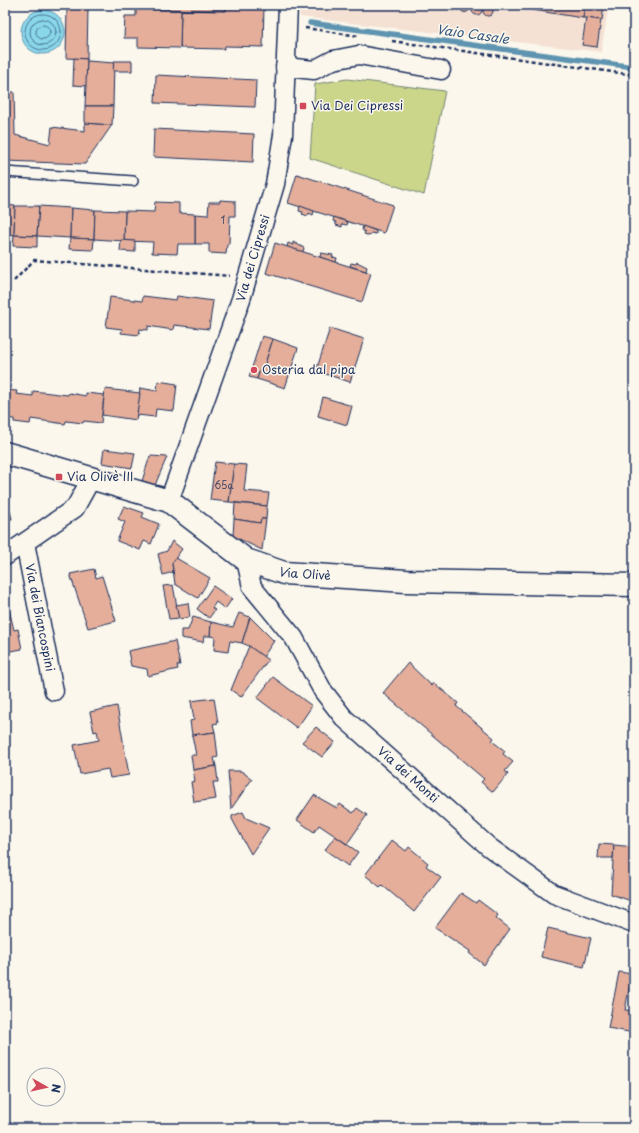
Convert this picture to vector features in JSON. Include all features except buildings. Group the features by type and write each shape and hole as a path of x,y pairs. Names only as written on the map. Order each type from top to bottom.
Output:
{"street":[{"name":"Via dei Cipressi","path":"170,501 241,299 275,184 283,141 288,5"},
{"path":"285,67 314,70 333,60 359,55 441,70"},
{"name":"Via Olivè","path":"5,453 170,501 246,560 284,573 383,579 634,585"},
{"name":"Via dei Biancospini","path":"5,556 75,508 91,479"},
{"name":"Via dei Biancospini","path":"25,543 54,691"},
{"name":"Via dei Monti","path":"246,560 252,587 294,638 323,691 344,718 489,847 554,894 634,924"}],"lane":[{"path":"5,172 133,181"}],"path":[{"path":"5,8 10,5"},
{"path":"44,5 81,5"},
{"path":"302,28 362,37"},
{"path":"385,40 634,75"},
{"path":"14,281 34,260 232,276"}],"shaded area":[{"path":"300,5 609,5 601,52 300,17"}],"green space":[{"path":"347,79 445,91 424,195 310,158 315,84"}],"water":[{"path":"43,10 55,14 61,20 65,32 61,44 55,50 43,54 31,50 25,44 21,32 25,20 31,14"}],"waterway":[{"name":"Vaio Casale","path":"310,23 634,67"}],"place":[{"name":"Via Dei Cipressi","path":"303,106"},
{"name":"Osteria dal pipa","path":"254,370"},
{"name":"Via Olivè III","path":"59,477"}]}
